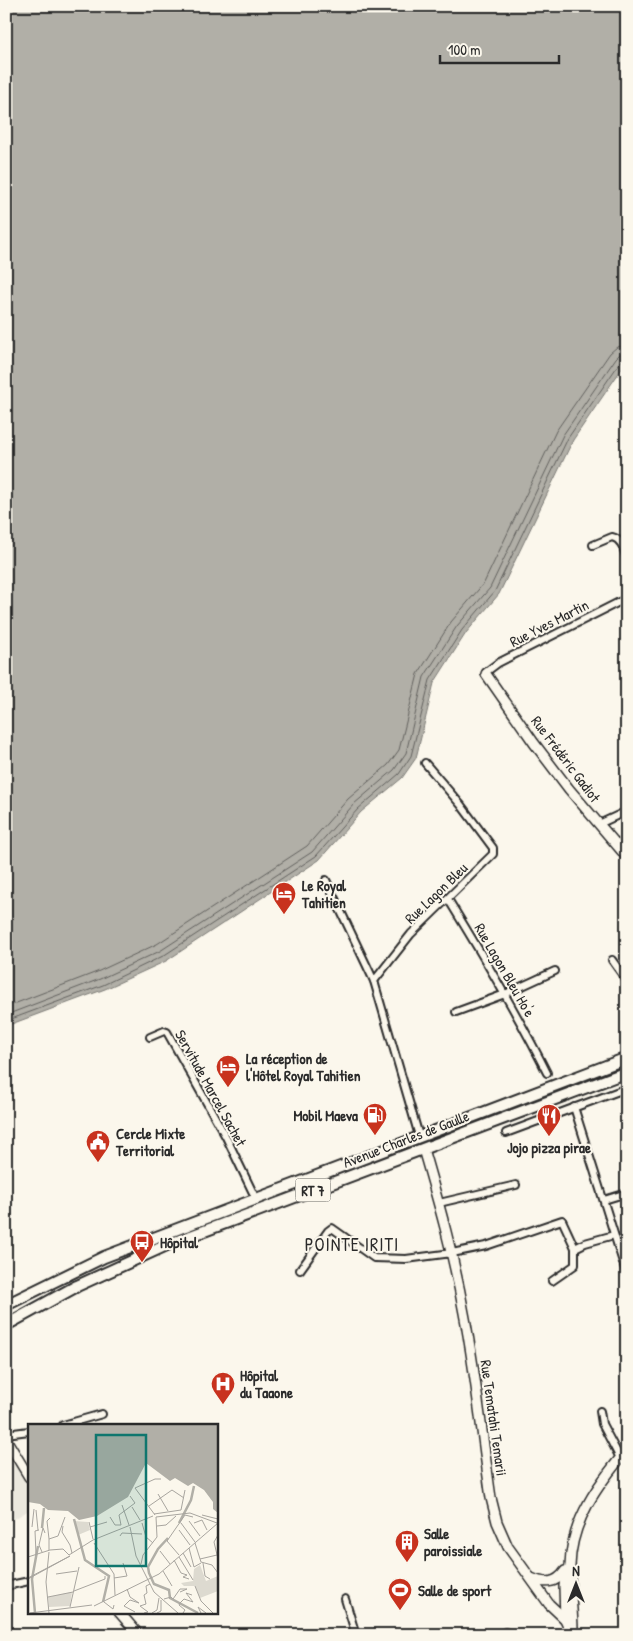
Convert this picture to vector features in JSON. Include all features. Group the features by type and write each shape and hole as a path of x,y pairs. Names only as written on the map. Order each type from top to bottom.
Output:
{"main road":[{"name":"Rue Frédéric Gadiot","path":"486,674 569,789 627,857"},
{"name":"Avenue Charles de Gaulle","path":"6,1305 104,1257 627,1058"},
{"name":"Avenue Charles de Gaulle","path":"6,1325 77,1286 143,1255 627,1072"},
{"name":"Rue Tematahi Temarii","path":"423,1150 452,1253 471,1349 494,1510 508,1547 549,1604 565,1619 573,1635"},
{"path":"6,1439 28,1475"},
{"path":"573,1635 570,1564 572,1545 586,1505 627,1450"},
{"path":"531,1578 544,1582 555,1581 562,1576 570,1564"},
{"path":"565,1619 564,1586 570,1564"},
{"path":"121,1614 139,1635"}],"street":[{"path":"593,545 615,537 621,542 627,559"},
{"name":"Rue Yves Martin","path":"486,674 490,668 498,663 627,598"},
{"name":"Rue Lagon Bleu","path":"374,981 411,934 493,854 493,848 461,805 425,763"},
{"path":"599,824 627,811"},
{"path":"326,880 374,981 419,1136"},
{"name":"Rue Lagon Bleu Ho'e","path":"448,899 505,994 547,1073"},
{"path":"612,960 627,981"},
{"path":"456,1012 505,994 556,971"},
{"name":"Servitude Marcel Sachet","path":"150,1037 164,1031 167,1032 226,1137 256,1198"},
{"path":"506,1133 627,1088"},
{"path":"574,1107 627,1275"},
{"path":"439,1203 516,1185"},
{"path":"604,1200 627,1193"},
{"path":"300,1270 332,1228 374,1258 406,1259 486,1246 562,1220 575,1248 574,1265 552,1281"},
{"path":"575,1248 585,1243 614,1235"},
{"path":"600,1412 602,1424 620,1458"},
{"path":"67,1424 102,1414"},
{"path":"6,1434 28,1431"},
{"path":"6,1586 28,1581"},
{"path":"346,1599 356,1635"},
{"path":"498,1635 505,1632 513,1635"}],"shaded area":[{"path":"6,1448 28,1480 28,1511 6,1524"}],"water":[{"path":"6,6 627,6 627,361 573,440 499,594 466,633 434,683 416,758 402,778 361,812 319,860 166,961 105,989 6,1026"}],"place":[{"name":"Le Royal Tahitien","path":"284,915"},
{"name":"La réception de l'Hôtel Royal Tahitien","path":"228,1088"},
{"name":"Mobil Maeva","path":"375,1136"},
{"name":"Jojo pizza pirae","path":"549,1137"},
{"name":"Cercle Mixte Territorial","path":"98,1163"},
{"name":"Hôpital","path":"142,1263"},
{"name":"Hôpital du Taaone","path":"223,1405"},
{"name":"Salle paroissiale","path":"407,1563"},
{"name":"Salle de sport","path":"400,1611"}],"district":[{"name":"POINTE IRITI","path":"352,1244"}]}
